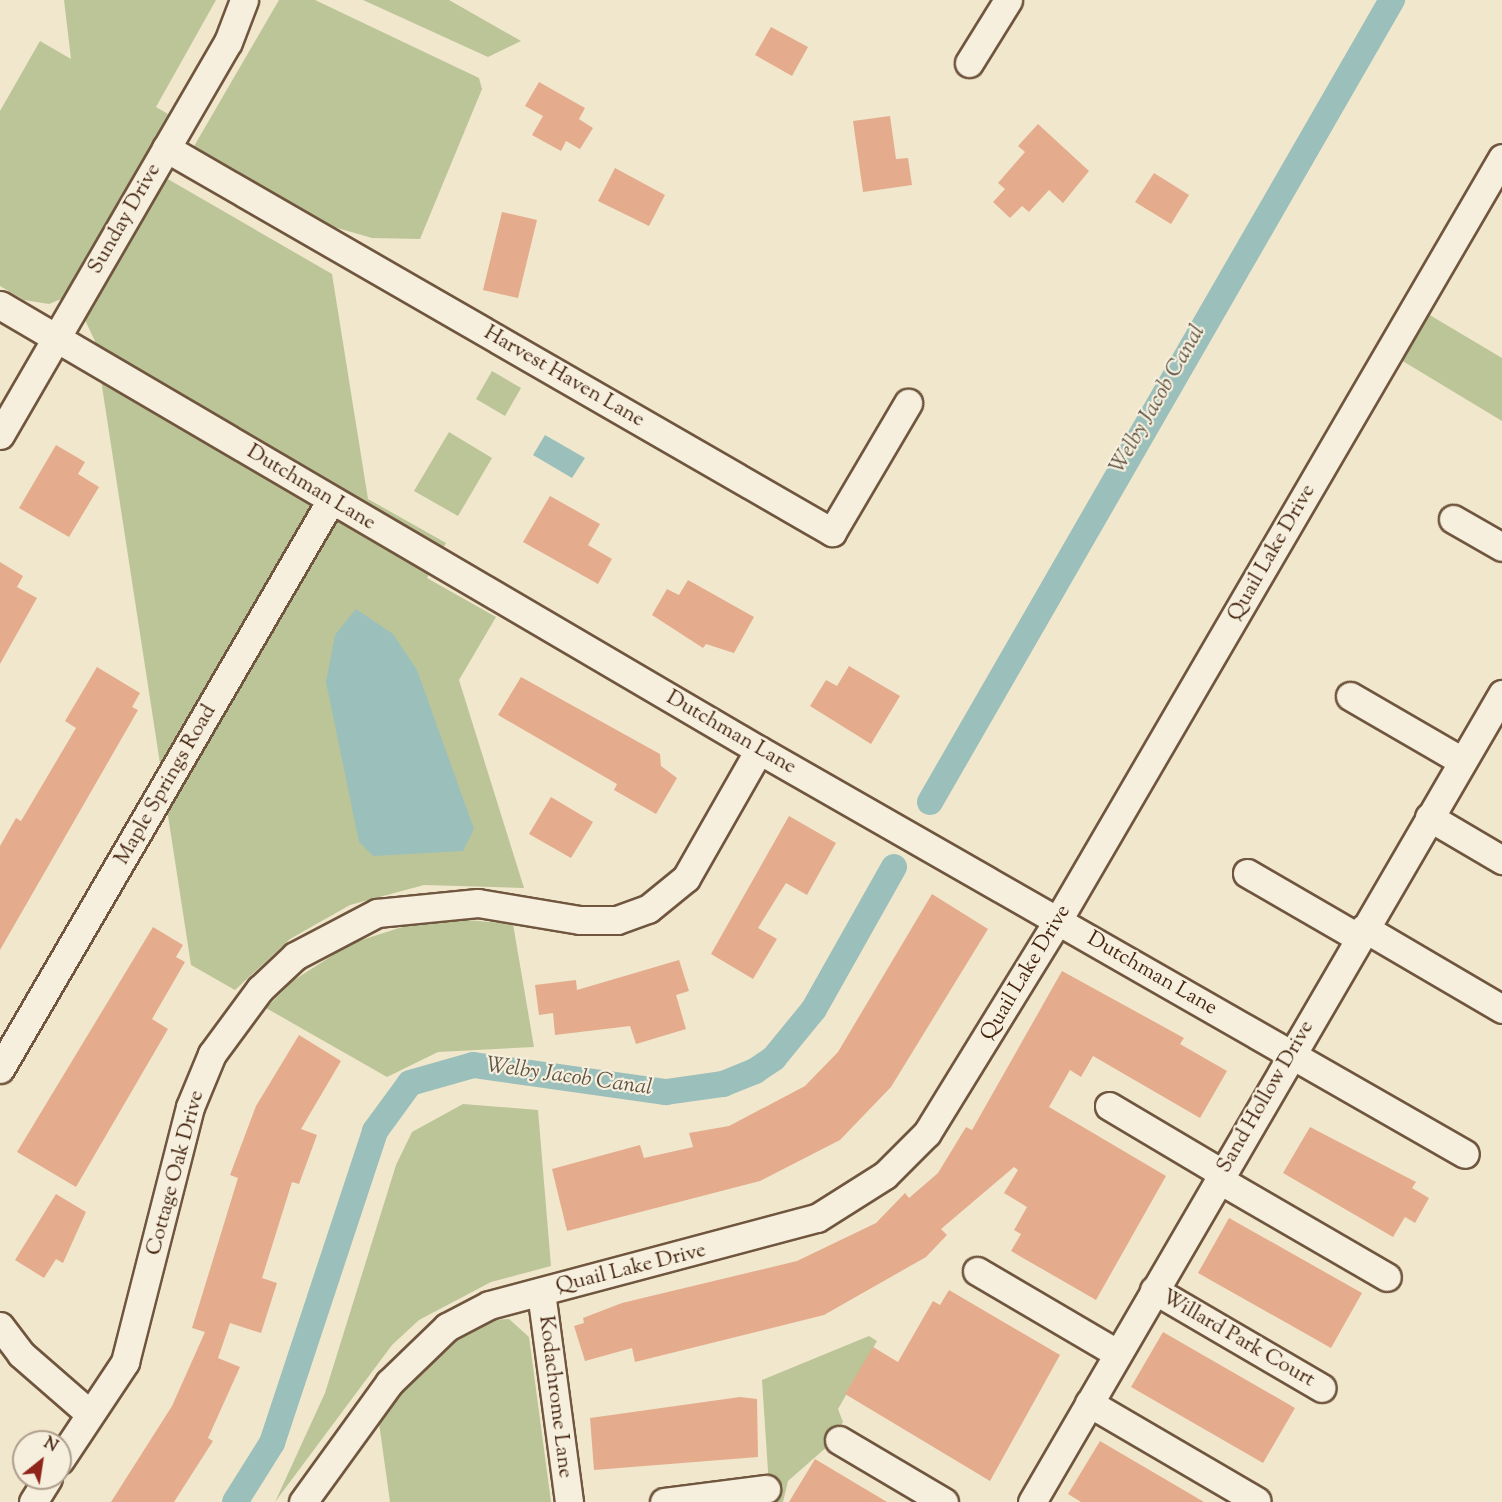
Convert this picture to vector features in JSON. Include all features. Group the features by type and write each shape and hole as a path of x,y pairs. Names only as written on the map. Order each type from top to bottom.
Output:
{"street":[{"name":"Sunday Drive","path":"0,435 228,42 244,0"},
{"path":"969,63 1008,0"},
{"name":"Harvest Haven Lane","path":"166,148 832,532 908,404"},
{"name":"Quail Lake Drive","path":"303,1502 389,1383 428,1341 489,1305 794,1227 863,1192 906,1156 945,1109 1058,920 1502,158"},
{"name":"Dutchman Lane","path":"0,305 759,750 1465,1154"},
{"name":"Maple Springs Road","path":"0,1069 331,500"},
{"path":"1453,519 1502,547"},
{"path":"1350,696 1462,761"},
{"name":"Sand Hollow Drive","path":"1032,1502 1462,761 1500,703"},
{"name":"Cottage Oak Drive","path":"72,1442 125,1362 190,1107 207,1065 260,989 295,956 377,914 478,903 580,920 617,920 648,909 686,878 759,750"},
{"path":"1429,818 1502,860"},
{"path":"1247,873 1502,1009"},
{"path":"1109,1107 1387,1277"},
{"path":"977,1272 1118,1353"},
{"name":"Willard Park Court","path":"1154,1290 1322,1388"},
{"name":"Kodachrome Lane","path":"541,1292 569,1502"},
{"path":"0,1326 21,1354 90,1414"},
{"path":"1089,1403 1257,1501"},
{"path":"839,1440 944,1502"},
{"path":"664,1502 766,1489"}],"green space":[{"path":"64,0 216,0 156,107 168,114 76,282 66,297 49,304 24,300 0,286 0,111 40,41 71,59"},
{"path":"279,0 315,0 479,78 482,89 420,239 372,238 334,227 193,148"},
{"path":"363,0 449,0 521,41 488,57"},
{"path":"166,178 332,274 368,499 446,543 427,578 496,617 459,680 524,888 424,885 350,905 290,939 235,990 191,965 95,341 84,318"},
{"path":"1428,314 1502,358 1502,421 1401,360"},
{"path":"492,371 521,388 505,416 476,399"},
{"path":"449,432 492,458 458,516 414,491"},
{"path":"456,919 513,924 534,1047 438,1052 387,1077 266,1008 294,980 352,943 415,923"},
{"path":"463,1104 538,1110 551,1266 491,1282 419,1320 392,1345 275,1502 325,1393 396,1165 412,1132"},
{"path":"509,1319 529,1337 551,1502 390,1502 379,1423 401,1387 453,1338 491,1320"},
{"path":"869,1336 877,1341 838,1409 843,1422 829,1445 788,1481 783,1502 770,1502 762,1380"}],"water":[{"path":"545,435 585,458 572,478 533,455"},
{"path":"356,609 393,634 417,670 474,829 463,851 373,856 359,842 326,682 335,635"}],"building":[{"path":"771,27 808,47 792,76 755,55"},
{"path":"539,82 585,108 579,119 593,128 580,149 566,141 561,151 532,135 543,116 525,106"},
{"path":"890,116 896,159 908,158 912,185 863,192 853,121"},
{"path":"1038,124 1089,171 1063,203 1049,190 1029,212 1022,206 1010,218 993,202 1005,189 998,183 1025,152 1018,146"},
{"path":"615,168 665,195 649,226 598,201"},
{"path":"1154,173 1189,195 1171,224 1135,202"},
{"path":"502,212 537,220 518,298 483,290"},
{"path":"56,445 85,462 78,474 99,487 69,537 19,508"},
{"path":"550,496 600,524 588,545 612,559 598,584 523,542"},
{"path":"0,562 23,576 17,587 37,598 0,664"},
{"path":"688,580 754,617 734,653 706,644 703,648 652,615 667,589 679,595"},
{"path":"849,666 900,696 871,744 810,706 826,680 837,686"},
{"path":"97,667 140,693 132,707 138,710 0,950 0,846 16,818 21,821 76,728 65,721"},
{"path":"521,677 660,754 661,766 677,778 656,814 614,790 617,784 498,715"},
{"path":"551,797 593,822 571,858 529,834"},
{"path":"789,816 836,843 807,895 786,883 758,928 777,939 753,979 711,954"},
{"path":"932,894 988,929 891,1087 840,1140 760,1181 567,1231 552,1169 640,1145 644,1158 693,1147 689,1133 729,1126 805,1086 838,1052"},
{"path":"153,927 183,945 176,957 185,962 152,1019 168,1029 76,1187 17,1152"},
{"path":"679,960 689,991 676,995 686,1029 636,1044 630,1026 555,1035 553,1013 539,1015 535,985 576,980 577,990"},
{"path":"1062,971 1184,1038 1180,1044 1227,1071 1200,1118 1093,1056 1081,1077 1070,1070 1049,1107 1166,1176 1096,1300 1011,1251 1021,1234 1014,1230 1027,1207 1004,1193 1018,1170 1014,1167 941,1229 947,1235 926,1257 824,1315 635,1362 632,1348 585,1361 574,1326 584,1323 583,1318 622,1303 797,1261 876,1223 905,1193 909,1198 938,1173 966,1127 972,1130"},
{"path":"299,1035 341,1061 301,1129 317,1135 299,1184 292,1182 262,1278 277,1283 261,1333 230,1323 218,1358 240,1367 208,1438 213,1441 174,1502 111,1502 172,1406 205,1332 192,1328 238,1178 230,1175 256,1106"},
{"path":"1310,1127 1416,1182 1412,1188 1429,1198 1415,1223 1405,1217 1393,1237 1283,1173"},
{"path":"56,1194 86,1212 63,1263 56,1259 44,1278 15,1260"},
{"path":"1229,1218 1362,1293 1331,1348 1198,1273"},
{"path":"949,1290 1060,1355 990,1481 845,1394 873,1347 898,1362 933,1301 940,1305"},
{"path":"1163,1332 1295,1408 1263,1463 1131,1387"},
{"path":"740,1397 757,1399 758,1457 594,1470 590,1418"},
{"path":"1100,1441 1204,1502 1081,1502 1068,1494"},
{"path":"815,1459 887,1502 789,1502"}],"waterway":[{"name":"Welby Jacob Canal","path":"930,802 1392,0"},
{"name":"Welby Jacob Canal","path":"235,1502 272,1443 375,1131 410,1083 473,1065 666,1092 723,1084 755,1071 774,1058 814,1009 894,867"}]}
